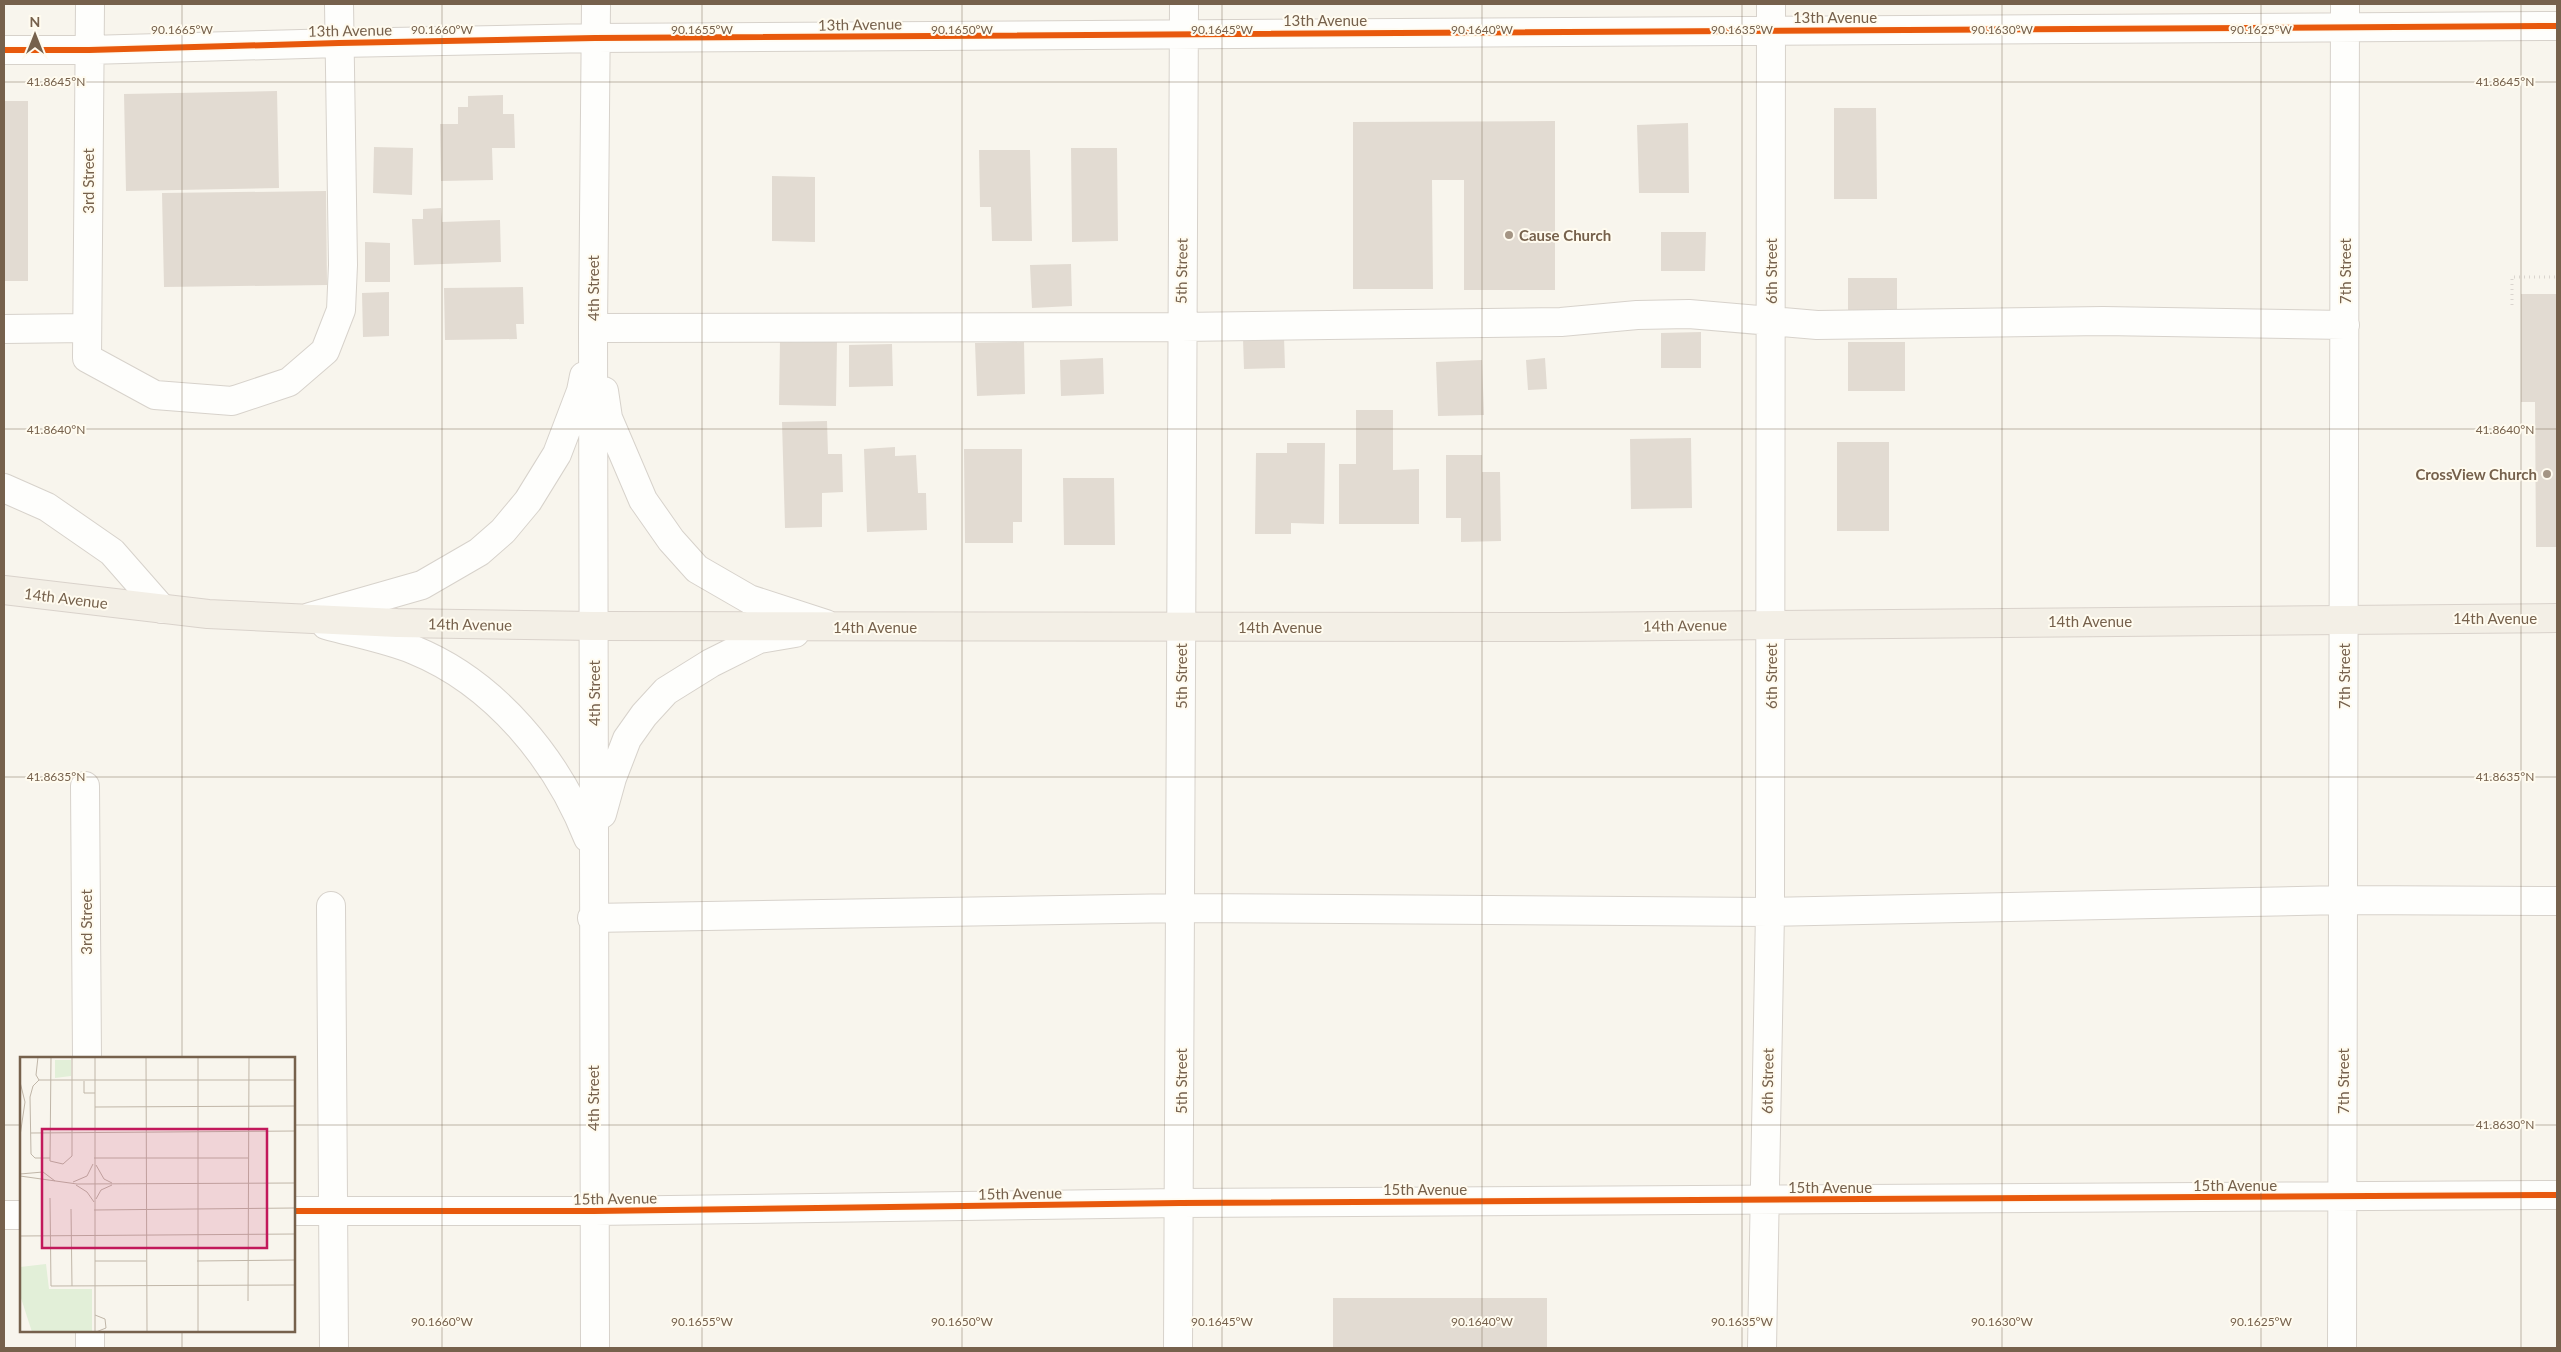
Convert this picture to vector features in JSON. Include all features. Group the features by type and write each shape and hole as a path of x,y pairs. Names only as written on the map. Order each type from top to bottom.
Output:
{"main road":[{"name":"14th Avenue","path":"4,590 208,614 398,623 594,626 1560,627 1771,623 2557,618"}],"street":[{"name":"3rd Street","path":"90,4 87,358 155,395 232,401 289,382 325,351 341,310 342,301 339,43"},
{"path":"339,4 339,43"},
{"name":"4th Street","path":"595,1348 592,849 596,4"},
{"name":"5th Street","path":"1178,1348 1182,908 1181,327 1184,4"},
{"name":"13th Avenue","path":"4,50 89,50 596,38 1184,34 1771,17 2345,15 2557,26"},
{"name":"7th Street","path":"2342,1348 2345,15"},
{"name":"6th Street","path":"1762,1348 1770,912 1771,17"},
{"path":"593,328 1181,327 1561,322 1637,315 1689,314 1817,325 2104,321 2345,325"},
{"path":"4,329 87,328"},
{"path":"303,618 422,585 478,552 504,531 528,501 557,454 582,391 593,328"},
{"path":"593,328 608,418 643,500 671,540 697,569 749,599 836,627"},
{"path":"4,488 47,507 112,552 162,609"},
{"path":"303,618 415,650 473,683 529,738 559,778 578,814 592,849"},
{"path":"592,849 612,778 627,739 644,715 666,691 711,663 759,639 836,627"},
{"name":"3rd Street","path":"84,786 87,1057"},
{"path":"592,918 1182,908 1770,912 2343,900 2557,901"},
{"path":"331,906 334,1348"},
{"name":"15th Avenue","path":"295,1211 594,1211 1180,1203 2557,1195"},
{"path":"4,1215 20,1215"},
{"path":"90,1332 90,1348"}],"path":[{"path":"2512,305 2512,277 2557,276"}],"building":[{"path":"277,91 279,188 126,191 124,94"},
{"path":"503,95 503,114 514,114 515,148 492,148 493,180 441,181 440,124 458,124 458,107 468,107 468,96"},
{"path":"4,101 28,101 28,281 4,281"},
{"path":"1834,108 1876,108 1877,199 1834,199"},
{"name":"Cause Church","path":"1555,121 1555,290 1464,290 1464,180 1432,180 1433,289 1353,289 1353,122"},
{"path":"1688,123 1689,193 1639,193 1637,125"},
{"path":"374,147 413,148 412,195 373,193"},
{"path":"1071,148 1117,148 1118,241 1072,242"},
{"path":"979,150 1030,150 1032,241 992,241 991,207 980,207"},
{"path":"772,176 815,177 815,242 772,241"},
{"path":"326,191 327,285 164,287 162,193"},
{"path":"441,208 442,222 500,220 501,262 414,265 412,219 423,219 423,209"},
{"path":"1661,232 1706,232 1705,271 1661,271"},
{"path":"365,242 390,243 390,282 365,282"},
{"path":"1071,264 1072,306 1032,308 1030,265"},
{"path":"1848,278 1897,278 1897,312 1848,312"},
{"path":"523,287 524,324 516,324 517,339 445,340 444,288"},
{"path":"389,292 389,336 363,337 362,293"},
{"name":"CrossView Church","path":"2521,294 2557,294 2557,547 2536,547 2535,402 2521,402"},
{"path":"1701,332 1701,368 1661,368 1661,333"},
{"path":"1284,337 1285,368 1244,369 1243,339"},
{"path":"780,340 837,341 836,406 779,405"},
{"path":"1024,342 1025,394 977,396 975,343"},
{"path":"1848,342 1905,342 1905,391 1848,391"},
{"path":"892,344 893,386 849,387 849,345"},
{"path":"1103,358 1104,394 1061,396 1060,360"},
{"path":"1545,358 1547,389 1528,390 1526,360"},
{"path":"1482,360 1484,415 1438,416 1436,362"},
{"path":"1356,410 1393,410 1393,470 1419,469 1419,524 1339,524 1339,464 1356,464"},
{"path":"827,421 828,454 842,454 843,492 822,493 822,527 785,528 782,422"},
{"path":"1691,438 1692,508 1631,509 1630,439"},
{"path":"1837,442 1889,442 1889,531 1837,531"},
{"path":"1287,443 1325,443 1324,524 1291,523 1291,534 1255,534 1256,453 1287,453"},
{"path":"895,447 895,456 916,455 918,493 926,493 927,530 867,532 864,449"},
{"path":"964,449 1022,449 1022,522 1013,522 1013,543 965,543"},
{"path":"1446,455 1482,455 1482,472 1500,472 1501,541 1461,542 1461,518 1446,518"},
{"path":"1063,478 1114,478 1115,545 1064,545"},
{"path":"1333,1298 1547,1298 1547,1348 1333,1348"}],"cycle path":[{"path":"4,50 89,50 595,38 2557,26"},
{"path":"295,1211 594,1211 1180,1203 2557,1195"}],"place":[{"name":"Cause Church","path":"1509,235"},
{"name":"CrossView Church","path":"2547,474"}]}
